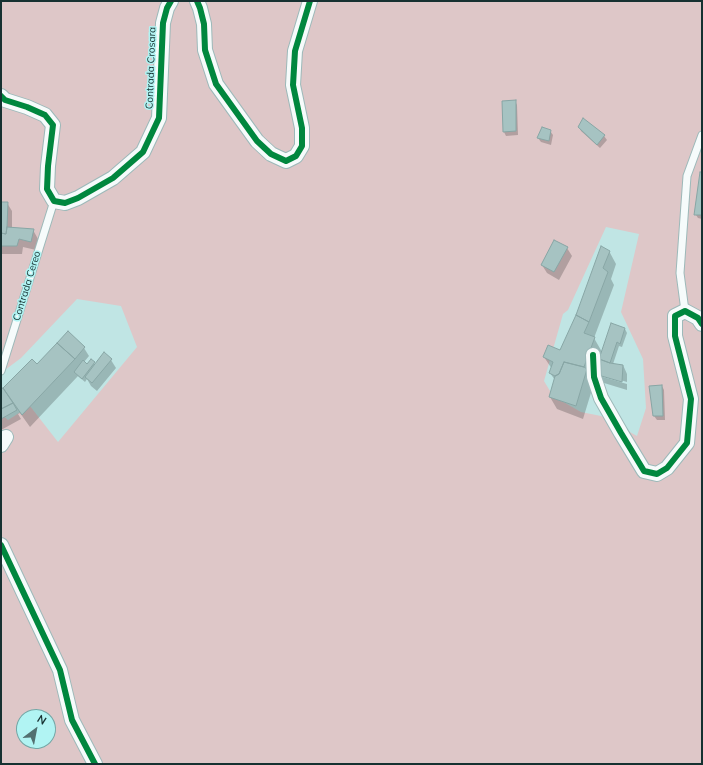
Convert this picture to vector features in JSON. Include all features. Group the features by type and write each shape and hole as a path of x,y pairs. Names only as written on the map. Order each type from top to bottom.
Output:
{"street":[{"name":"Contrada Crosara","path":"54,201 65,203 78,198 113,178 143,152 160,118 163,23 167,8 171,1"},
{"path":"197,1 204,24 205,50 216,84 257,141 271,154 286,161 296,156 302,146 302,128 293,85 295,51 310,1"},
{"path":"1,96 5,100 27,107 45,116 53,125 47,189 54,201"},
{"path":"593,355 594,377 604,404 620,434 644,471 657,474 667,468 687,443 691,399 675,336 675,316 685,311 698,318 702,324"},
{"path":"1,545 60,670 72,720 95,764"}],"lane":[{"path":"685,311 680,273 687,176 702,135"},
{"name":"Contrada Cereo","path":"1,371 54,201"}],"shaded area":[{"path":"1,1 702,1 702,764 1,764 1,414 8,420 30,406 58,442 137,347 121,306 77,299 21,358 1,373","holes":["606,227 639,234 621,312 643,359 646,408 637,436 601,416 581,412 553,396 544,381 563,314 568,310"]}],"building":[{"path":"516,100 516,131 503,132 502,101"},
{"path":"583,118 605,135 597,145 578,127"},
{"path":"542,127 551,130 549,141 537,138"},
{"path":"700,172 702,172 702,215 694,215"},
{"path":"1,202 8,202 6,234 1,233"},
{"path":"7,227 34,229 31,242 19,239 17,246 1,246 1,233 6,234"},
{"path":"554,240 568,247 554,272 541,265"},
{"path":"601,246 610,251 603,268 608,272 589,322 576,315"},
{"path":"576,315 589,322 584,333 595,337 584,367 564,362 559,374 555,376 549,373 553,362 543,357 548,345 560,350"},
{"path":"611,323 625,328 620,344 617,342 610,363 599,359"},
{"path":"68,331 85,347 75,359 57,343"},
{"path":"57,343 75,359 22,415 3,388 32,359 37,364"},
{"path":"104,352 112,359 92,383 85,377"},
{"path":"91,359 95,362 82,379 74,372 83,360 87,364"},
{"path":"599,359 610,363 623,365 622,382 598,375"},
{"path":"564,362 587,369 576,406 549,397 555,376 559,374"},
{"path":"662,385 663,416 653,416 649,386"},
{"path":"3,388 13,403 1,409 1,389"},
{"path":"13,403 17,410 1,419 1,409"}],"cycle path":[{"path":"1,96 5,100 45,115 53,125 47,189 54,201 65,203 78,198 113,178 143,152 159,118 163,23 167,8 171,1"},
{"path":"197,1 204,24 205,50 216,84 257,141 271,154 286,161 296,156 302,146 302,128 293,85 295,51 310,1"},
{"path":"593,355 594,377 601,398 644,471 657,474 667,468 687,443 691,399 675,336 675,316 685,311 698,318 702,324"},
{"path":"1,545 60,670 72,720 95,764"}]}
